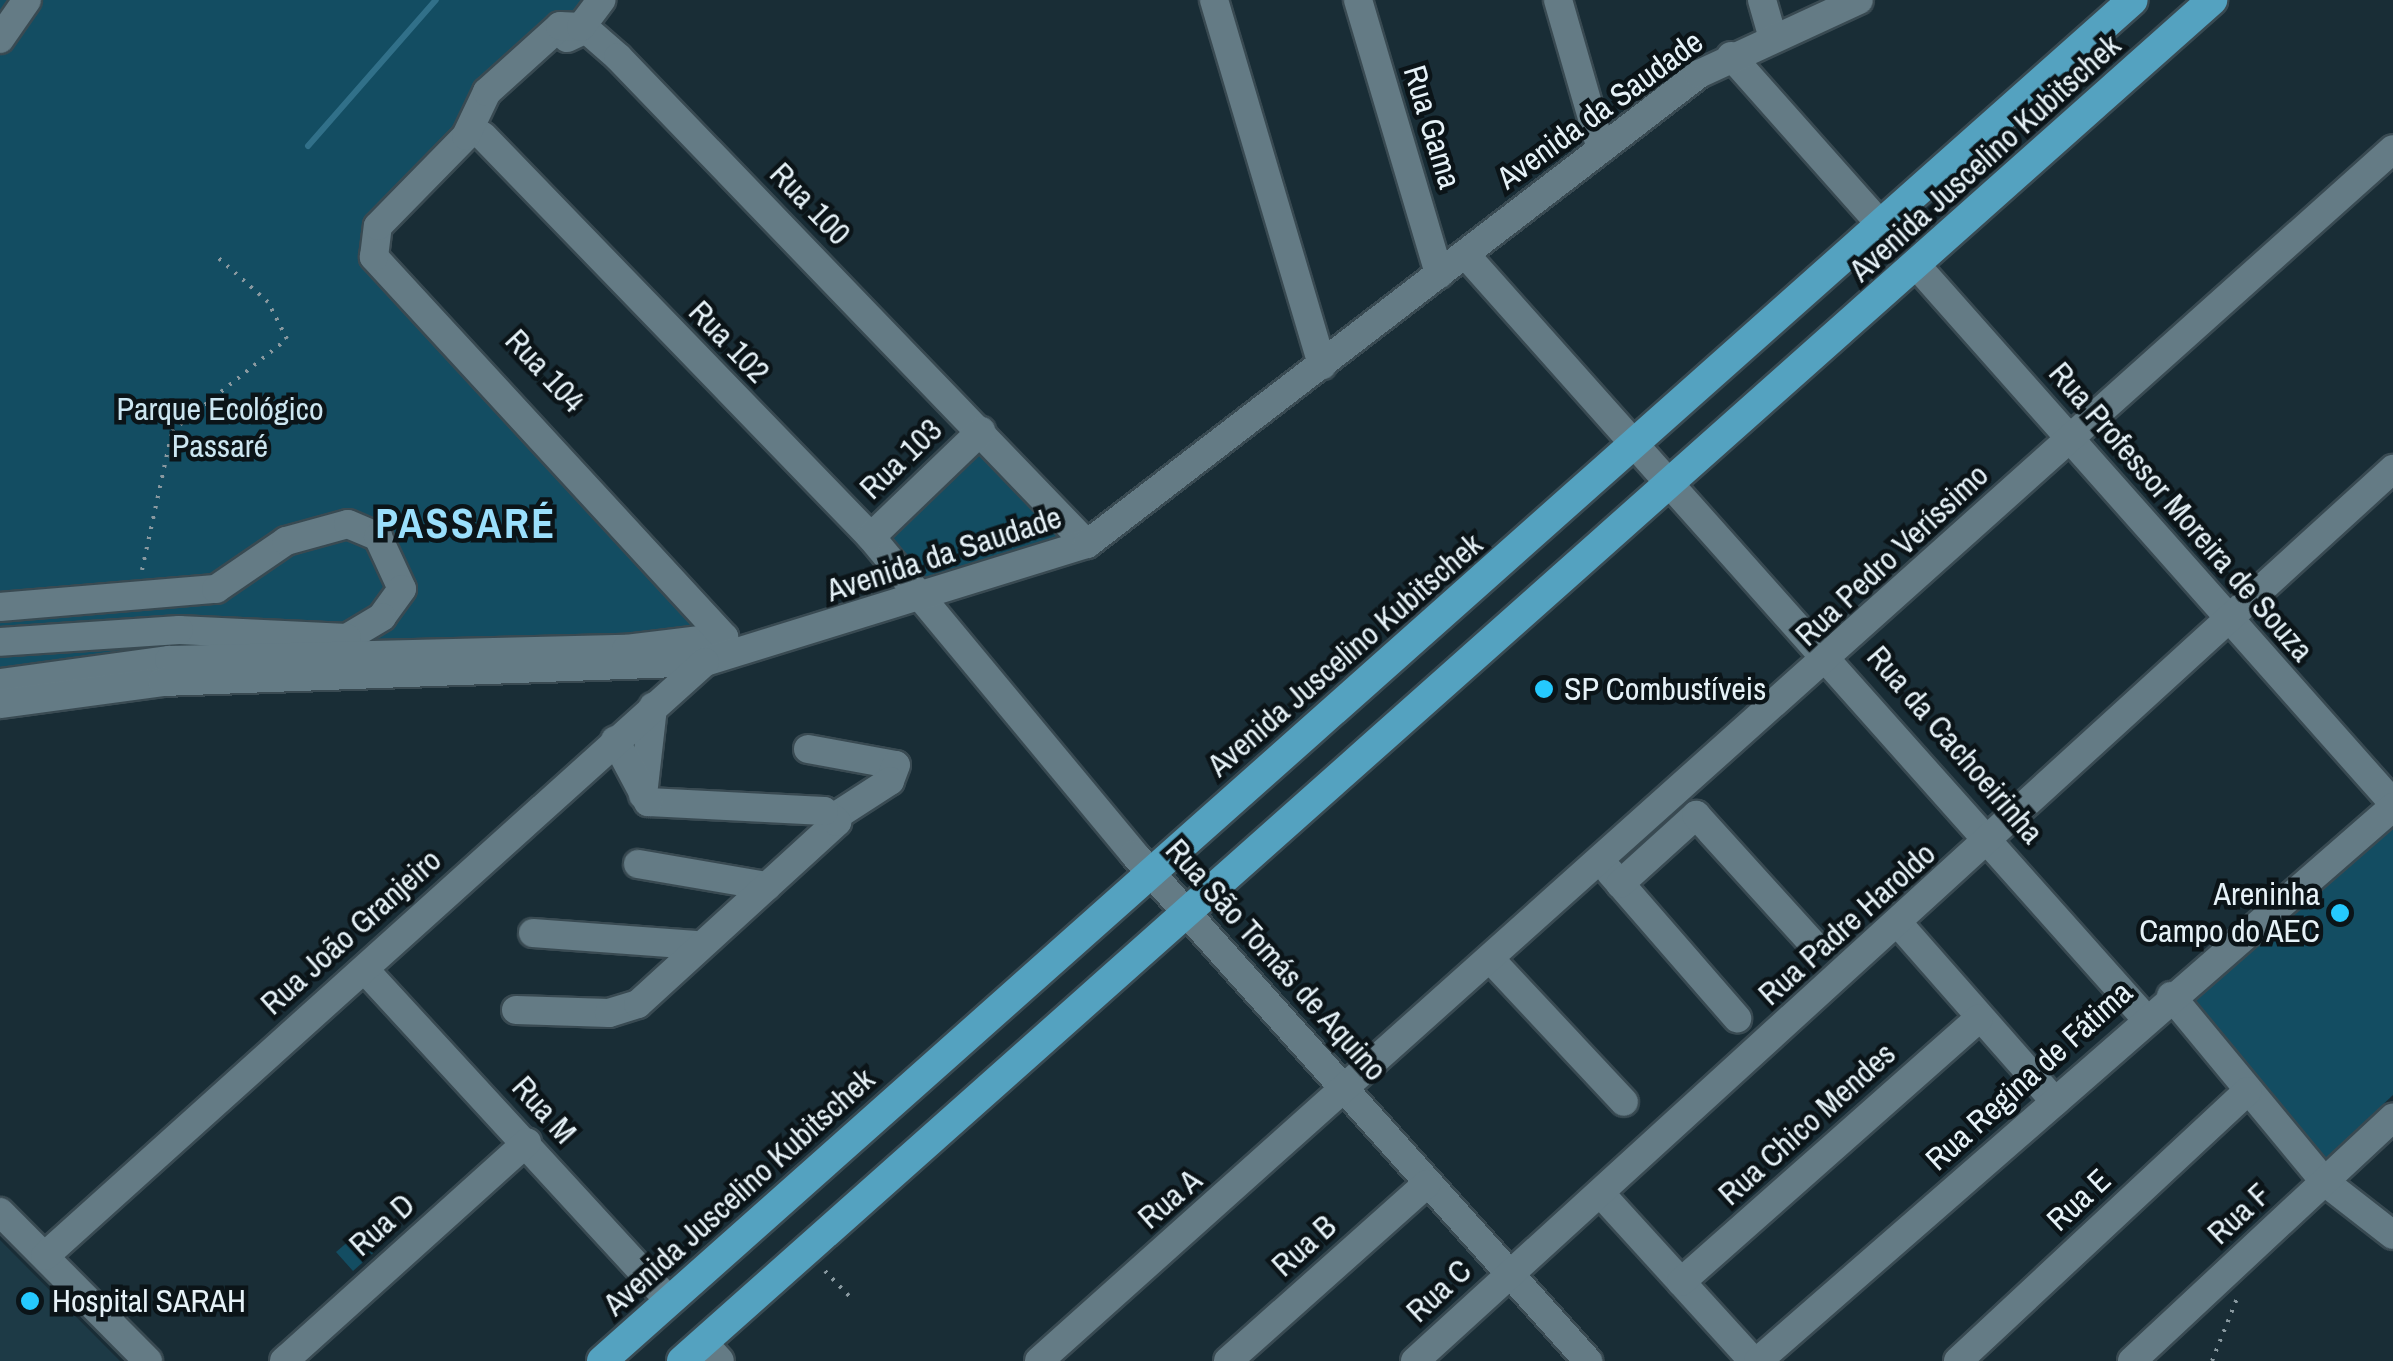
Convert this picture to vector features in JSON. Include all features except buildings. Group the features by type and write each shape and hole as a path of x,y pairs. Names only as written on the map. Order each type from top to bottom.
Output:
{"main road":[{"name":"Avenida Juscelino Kubitschek","path":"602,1361 1150,872 1635,448 2133,0"},
{"name":"Avenida Juscelino Kubitschek","path":"702,1355 1185,910 1668,488 2212,0"}],"street":[{"path":"0,39 27,0"},
{"path":"483,136 495,106 581,27 602,0"},
{"path":"1214,0 1322,365"},
{"name":"Rua Gama","path":"1358,0 1439,274"},
{"path":"1558,0 1601,149"},
{"path":"1762,0 1773,38"},
{"name":"Avenida da Saudade","path":"0,704 162,682 705,662 918,602 1087,544 1601,149 1731,56 1859,0"},
{"path":"0,683 169,660 626,649 724,638 374,256 383,219 466,136 487,92 560,26 581,27"},
{"name":"Rua 100","path":"581,27 981,431 1087,544"},
{"path":"1731,56 1882,227"},
{"name":"Rua 102","path":"483,136 870,538 918,602"},
{"name":"Rua 104","path":"483,136 393,228 387,254 760,649"},
{"name":"Rua Pedro Veríssimo","path":"1347,1090 1494,963 1612,874 1832,659 2393,149"},
{"name":"Rua da Cachoeirinha","path":"1464,254 1668,488 1832,659 2146,1019"},
{"name":"Rua Professor Moreira de Souza","path":"1917,266 2072,438 2225,620 2393,805"},
{"name":"Rua 103","path":"870,538 981,431"},
{"name":"Rua Padre Haroldo","path":"1510,1273 1992,840 2225,620 2393,470"},
{"path":"0,607 216,589 286,541 348,524 378,537 402,589 382,617 347,638 179,630 0,641"},
{"name":"Rua São Tomás de Aquino","path":"918,602 1150,872 1588,1361"},
{"name":"Rua João Granjeiro","path":"45,1256 705,662"},
{"path":"643,795 653,707"},
{"path":"615,740 643,795 656,804 836,816 890,781 896,765 808,749"},
{"name":"Rua Regina de Fátima","path":"1756,1361 2393,805"},
{"path":"1737,1018 1612,874 1696,815 1813,944"},
{"path":"516,1010 624,1012 696,945 834,830 836,816"},
{"path":"638,864 767,886"},
{"path":"1898,923 2055,1102"},
{"path":"533,933 696,945"},
{"path":"1494,963 1624,1102"},
{"name":"Rua M","path":"365,970 528,1142 669,1301"},
{"path":"2171,996 2326,1182 2393,1235"},
{"name":"Rua Chico Mendes","path":"1681,1282 1979,1018"},
{"name":"Rua A","path":"1038,1361 1347,1090"},
{"name":"Rua E","path":"1958,1361 2248,1091"},
{"name":"Rua F","path":"2132,1361 2393,1118"},
{"name":"Rua D","path":"284,1361 528,1142"},
{"name":"Rua B","path":"1228,1361 1427,1184"},
{"path":"1602,1194 1756,1361"},
{"path":"0,1212 148,1361"},
{"name":"Rua C","path":"1415,1361 1510,1273"}],"path":[{"path":"156,579 140,580 172,431 287,339 268,302 214,254"},
{"path":"2212,1361 2249,1253"},
{"path":"825,1271 851,1298"}],"shaded area":[{"name":"Hospital SARAH","path":"0,1240 120,1361 0,1361"}],"green space":[{"name":"Parque Ecológico Passaré","path":"0,0 591,0 365,235 712,633 0,674"},
{"path":"973,453 986,453 1063,533 1060,546 939,581 921,577 892,548 893,529"},
{"name":"Areninha Campo do AEC","path":"2393,825 2393,1095 2326,1158 2188,1001"},
{"path":"372,1221 389,1239 353,1271 336,1252"}],"waterway":[{"path":"308,146 436,0"}],"place":[{"name":"SP Combustíveis","path":"1544,689"},
{"name":"Areninha Campo do AEC","path":"2340,913"},
{"name":"Hospital SARAH","path":"30,1301"}],"district":[{"name":"PASSARÉ","path":"466,523"}]}
